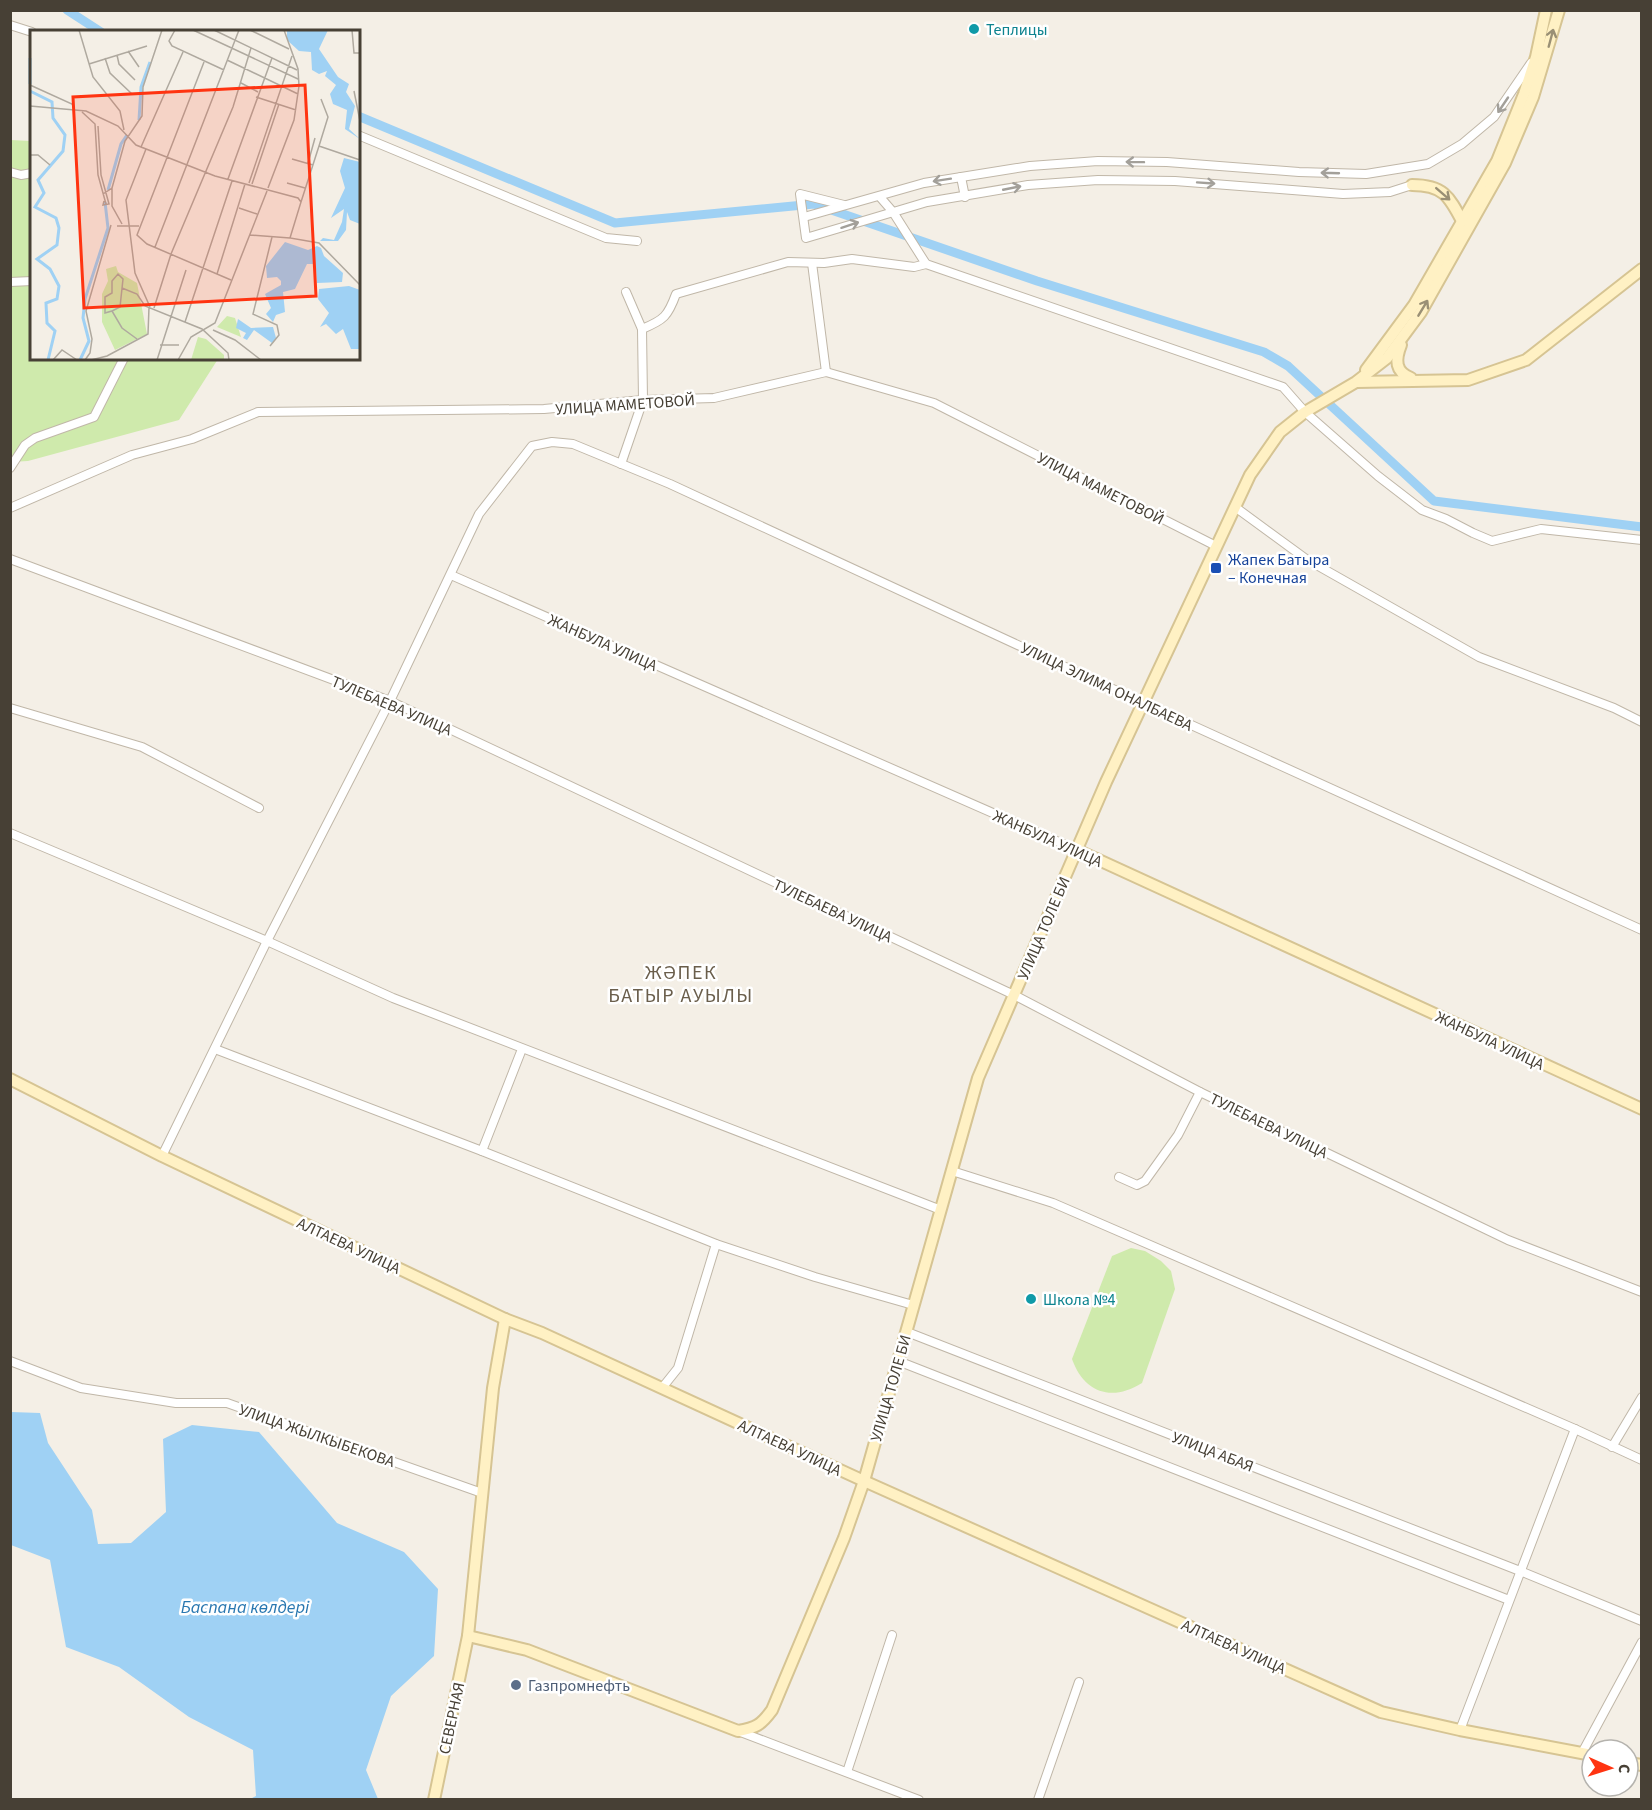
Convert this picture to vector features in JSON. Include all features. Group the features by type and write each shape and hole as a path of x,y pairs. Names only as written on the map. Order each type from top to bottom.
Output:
{"main road":[{"path":"1356,382 1414,305 1497,162 1536,57 1546,10"},
{"path":"1414,380 1401,373 1396,364 1396,356 1405,336 1505,164 1536,89 1559,10"},
{"path":"1412,185 1429,185 1443,191 1454,205 1462,222"},
{"path":"1356,382 1468,380 1526,360 1641,269"},
{"name":"УЛИЦА ТОЛЕ БИ","path":"738,1731 763,1723 772,1710 844,1538 864,1481 978,1078 1143,703 1250,474 1280,432 1305,412 1356,382 1387,358 1405,336"},
{"name":"ЖАНБУЛА УЛИЦА","path":"1077,850 1641,1109"},
{"name":"АЛТАЕВА УЛИЦА","path":"10,1079 162,1156 505,1319 542,1333 864,1481 1382,1712 1460,1730 1580,1753"},
{"name":"СЕВЕРНАЯ","path":"434,1800 468,1636 493,1388 505,1319"},
{"path":"468,1636 527,1650 738,1731"}],"street":[{"path":"10,25 30,31"},
{"path":"804,217 924,183 1030,166 1098,161 1167,162 1299,172 1366,174 1428,164 1462,144 1494,117 1536,57"},
{"path":"360,136 606,238 637,241"},
{"path":"10,172 21,175 30,173"},
{"path":"961,177 965,197"},
{"path":"846,205 800,194 806,238 927,202 1028,184 1098,180 1175,181 1343,194 1390,192 1412,185"},
{"path":"880,197 893,212 926,264"},
{"path":"642,329 656,323 669,313 676,294 788,262 812,263 852,259 914,267 926,264 1283,387 1305,412 1378,476 1422,510 1492,541 1540,530 1641,540"},
{"path":"812,263 826,372"},
{"path":"10,282 30,281"},
{"path":"621,464 643,400 642,329 626,292"},
{"path":"10,468 25,445 35,438 94,417 123,360"},
{"name":"УЛИЦА МАМЕТОВОЙ","path":"10,508 132,455 192,439 258,412 544,409 643,400 714,398 826,372 934,403 1216,546"},
{"name":"УЛИЦА ЭЛИМА ОНАЛБАЕВА","path":"451,575 479,514 532,447 552,442 573,444 680,489 1641,930"},
{"path":"1235,507 1306,559 1479,657 1614,708 1641,722"},
{"name":"ТУЛЕБАЕВА УЛИЦА","path":"10,559 390,701 1014,995 1200,1092 1508,1240 1641,1292"},
{"path":"162,1156 451,575"},
{"name":"ЖАНБУЛА УЛИЦА","path":"451,575 1077,850"},
{"path":"10,708 142,747 259,808"},
{"path":"10,833 267,941 393,998 941,1210"},
{"path":"215,1049 716,1244 815,1277 913,1305"},
{"path":"482,1151 522,1049"},
{"path":"1119,1177 1137,1185 1145,1181 1178,1135 1200,1092"},
{"path":"952,1171 1053,1203 1575,1429 1641,1460"},
{"path":"662,1388 678,1368 716,1244"},
{"name":"УЛИЦА АБАЯ","path":"906,1332 1520,1571 1641,1621"},
{"name":"УЛИЦА ЖЫЛКЫБЕКОВА","path":"10,1361 81,1388 176,1403 227,1403 482,1493"},
{"name":"УЛИЦА АБАЯ","path":"898,1361 1509,1600"},
{"path":"1612,1447 1641,1397"},
{"path":"1460,1730 1575,1429"},
{"path":"847,1772 892,1635"},
{"path":"1595,1738 1641,1642"},
{"path":"1038,1800 1079,1682"},
{"path":"738,1731 919,1800"}],"green space":[{"path":"10,140 30,141 30,360 217,360 179,420 28,461 11,462"},
{"path":"1131,1248 1145,1251 1161,1261 1171,1271 1175,1289 1142,1383 1131,1389 1110,1393 1092,1387 1084,1380 1072,1359 1112,1256"}],"water":[{"name":"Баспана көлдері","path":"11,1412 40,1413 48,1443 92,1510 98,1544 131,1543 166,1512 163,1439 192,1425 259,1432 337,1523 404,1552 438,1589 434,1656 391,1696 366,1770 378,1799 250,1799 256,1796 253,1750 189,1717 119,1667 66,1647 50,1560 11,1545"}],"waterway":[{"path":"67,10 98,30"},
{"path":"360,117 615,223 814,204 1037,281 1264,352 1288,366 1434,501 1642,527"}],"place":[{"name":"Теплицы","path":"974,29"},
{"name":"Жапек Батыра – Конечная","path":"1216,568"},
{"name":"Школа №4","path":"1031,1299"},
{"name":"Газпромнефть","path":"516,1685"}],"district":[{"name":"ЖӘПЕК БАТЫР АУЫЛЫ","path":"681,984"}]}
